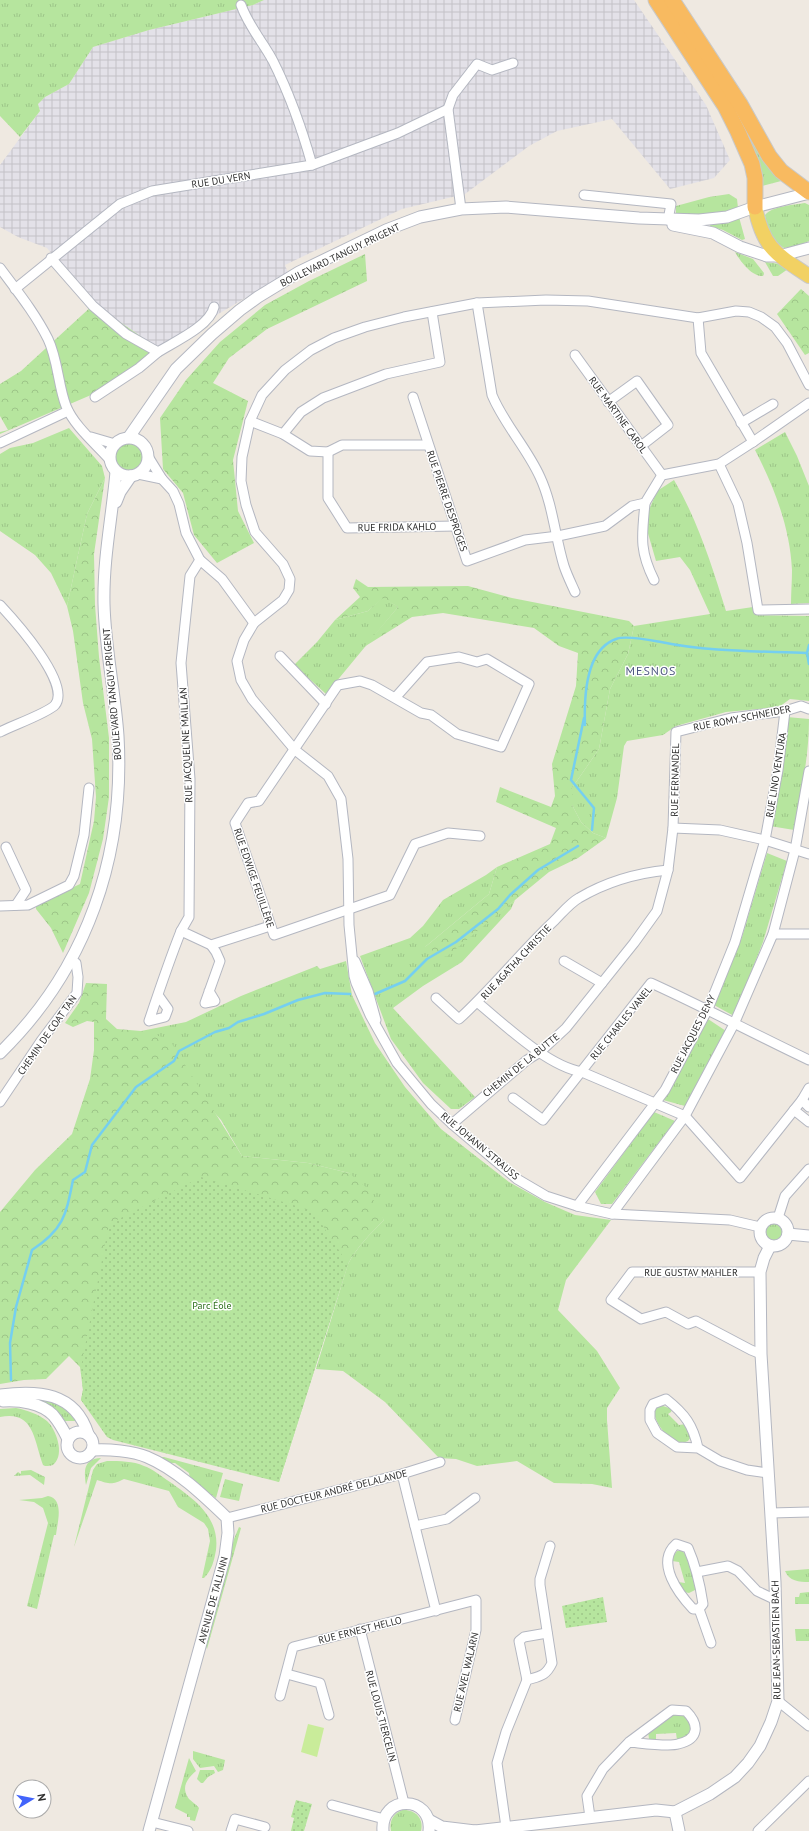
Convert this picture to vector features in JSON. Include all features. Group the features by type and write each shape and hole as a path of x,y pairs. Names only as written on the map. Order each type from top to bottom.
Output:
{"highway":[{"path":"656,0 728,113 752,164 755,178 755,207"},
{"path":"672,0 740,104 769,156 781,171 809,193"}],"main road":[{"name":"BOULEVARD TANGUY PRIGENT","path":"755,207 759,227 766,241 779,256 809,276"}],"street":[{"path":"241,6 247,22 272,59 290,98 300,122 312,164"},
{"path":"461,209 448,110 453,95 477,64 492,70 513,63"},
{"name":"RUE DU VERN","path":"15,289 51,258 120,204 140,195 152,191 312,164 398,133 448,110"},
{"path":"755,207 809,193"},
{"path":"584,195 670,204 668,220"},
{"name":"BOULEVARD TANGUY PRIGENT","path":"129,437 176,369 212,334 258,297 299,272 386,230 420,217 461,209 506,207 668,220 699,220 727,216 755,207"},
{"name":"BOULEVARD TANGUY PRIGENT","path":"639,218 713,233 752,252 767,256 779,256 809,248"},
{"path":"51,258 93,306 126,334 158,352"},
{"path":"0,268 36,317 49,340 68,412 85,434 90,437 115,444"},
{"path":"110,460 110,454 115,444 121,439 129,437 140,440 144,443 147,448 149,458 162,479 173,491 179,504 186,533 200,560 222,579 254,623 283,600 289,590 290,579 284,564 255,532 246,505 241,481 242,457 250,421 262,395 285,370 311,350 334,338 365,327 477,303 546,300 588,301 698,318 736,311 749,312 761,317 775,327 787,343 809,384"},
{"path":"477,303 492,395 497,406 522,443 540,478 558,536 564,567 575,592"},
{"path":"95,397 139,368 158,352 192,332 212,314 214,307"},
{"path":"283,434 301,412 323,398 386,374 440,362 432,312"},
{"path":"698,318 701,353 753,442"},
{"name":"RUE MARTINE CAROL","path":"575,355 662,475"},
{"path":"608,402 637,381 668,425 641,446"},
{"name":"RUE PIERRE DESPROGES","path":"413,397 467,561 525,540 558,536"},
{"path":"654,580 645,562 642,538 645,503 662,475 719,464 809,402"},
{"path":"741,423 773,404"},
{"path":"0,444 68,412"},
{"path":"143,418 144,443"},
{"path":"250,421 283,434 310,451 328,452 342,445 428,445"},
{"path":"90,437 110,460 116,472 122,476 134,475 162,479"},
{"name":"RUE FRIDA KAHLO","path":"328,452 328,498 347,528 456,526"},
{"path":"134,475 145,467 149,458"},
{"path":"719,464 738,504 747,543 758,610 809,609"},
{"name":"BOULEVARD TANGUY-PRIGENT","path":"0,1053 15,1038 41,1007 75,960 106,872 116,828 118,800 118,735 104,606 104,568 116,472"},
{"name":"BOULEVARD TANGUY-PRIGENT","path":"110,518 120,492 134,475"},
{"path":"558,536 605,526 632,506 645,503"},
{"name":"RUE JACQUELINE MAILLAN","path":"158,995 181,931 189,918 190,787 181,663 190,576 200,560"},
{"path":"0,605 31,640 53,678 58,697 55,705 48,710 0,732"},
{"name":"RUE JOHANN STRAUSS","path":"254,623 244,640 238,661 241,680 252,699 295,750 328,776 341,799 348,859 350,908 349,925 352,952 368,990 378,1028 397,1063 431,1104 452,1124 517,1179 546,1196 577,1206 612,1214 730,1220 760,1227"},
{"path":"280,656 326,704"},
{"path":"295,750 338,685 360,681 372,685 421,714 431,715 458,734 501,747 529,684 487,659 477,662 458,656 427,662 395,698"},
{"name":"RUE ROMY SCHNEIDER","path":"676,732 731,718 785,711 801,706 809,709"},
{"name":"RUE LINO VENTURA","path":"765,840 778,770 785,711"},
{"name":"RUE FERNANDEL","path":"673,828 676,732"},
{"name":"RUE EDWIGE FEUILLÈRE","path":"295,750 259,801 248,803 235,823 270,926 274,935 350,908"},
{"path":"612,1214 685,1116 734,1024 773,934 795,850 809,777"},
{"path":"0,906 16,904 28,905 69,885 74,876 84,835 89,788"},
{"path":"673,828 720,830 765,840 809,854"},
{"name":"CHEMIN DE LA BUTTE","path":"452,1124 527,1060 540,1052 566,1028 657,911 668,870 673,828"},
{"path":"350,908 390,895 415,844 448,833 480,836"},
{"name":"RUE JACQUES DEMY","path":"577,1206 665,1090 708,1009 734,942 765,840"},
{"path":"6,847 26,890 16,904"},
{"name":"RUE AGATHA CHRISTIE","path":"436,998 459,1019 477,1002 532,942 578,899 609,883 650,872 668,870"},
{"path":"211,945 270,926"},
{"path":"181,931 211,945 216,952 220,961 209,991"},
{"path":"773,934 809,934"},
{"name":"CHEMIN DE COAT TAN","path":"0,1102 41,1040 77,993 78,977 75,960"},
{"path":"564,961 602,983"},
{"name":"RUE CHARLES VANEL","path":"513,1098 543,1120 651,983 708,1009"},
{"path":"477,1002 540,1052 570,1070 582,1072 685,1116 740,1178 802,1100 809,1088"},
{"path":"708,1009 734,1024 809,1060"},
{"path":"802,1100 809,1107"},
{"path":"794,1110 809,1122"},
{"path":"778,1218 785,1196 809,1169"},
{"path":"778,1218 786,1224 788,1234 786,1239 779,1245 770,1246 762,1240 760,1227 765,1220 778,1218"},
{"path":"788,1234 809,1236"},
{"name":"RUE JEAN-SEBASTIEN BACH","path":"675,1812 724,1786 748,1763 760,1746 771,1722 778,1701 776,1600 761,1354 760,1272 764,1258 770,1246"},
{"name":"RUE GUSTAV MAHLER","path":"760,1272 632,1272 611,1300 641,1319 666,1312 688,1324 696,1321 761,1354"},
{"path":"0,1394 31,1393 55,1397 69,1404 84,1421 88,1434 93,1441 93,1450 87,1457 74,1457 70,1454 67,1448 68,1439 53,1415 40,1407 16,1400 0,1402"},
{"path":"698,1448 688,1419 679,1409 666,1400 653,1404 650,1410 650,1420 657,1433 677,1447 698,1448 720,1460 747,1470 768,1473"},
{"path":"68,1439 74,1433 84,1432 88,1434"},
{"path":"93,1450 130,1452 146,1456 160,1463 199,1491 227,1518"},
{"name":"RUE DOCTEUR ANDRÉ DELALANDE","path":"227,1518 402,1474 440,1462"},
{"path":"402,1474 436,1611"},
{"path":"415,1526 447,1519 475,1498"},
{"path":"771,1513 809,1512"},
{"name":"AVENUE DE TALLINN","path":"151,1826 225,1556 228,1537 227,1518"},
{"path":"676,1544 688,1548 697,1572 703,1604 699,1608 693,1609 675,1588 668,1561 670,1550 676,1544"},
{"path":"527,1680 548,1672 552,1663 540,1579 550,1546"},
{"path":"697,1572 728,1566 738,1571 757,1591 776,1600"},
{"name":"RUE ERNEST HELLO","path":"280,1696 293,1647 476,1600"},
{"name":"RUE AVEL WALARN","path":"455,1720 476,1630 476,1600"},
{"path":"699,1608 711,1643"},
{"name":"RUE LOUIS TIERCELIN","path":"360,1629 404,1803"},
{"path":"506,1826 497,1763 506,1732 527,1680 519,1641 524,1637 547,1633"},
{"path":"287,1674 320,1683 329,1715"},
{"path":"778,1701 809,1726"},
{"path":"590,1817 587,1796 603,1769 629,1742 672,1710 686,1710 693,1718 696,1730 692,1738 678,1745 629,1742"},
{"path":"758,1831 809,1781"},
{"path":"383,1831 384,1819 390,1810 404,1803 417,1806 426,1814 429,1826 475,1831 506,1826 656,1810 675,1812 679,1831"},
{"path":"332,1805 384,1819"},
{"path":"231,1831 235,1819 264,1827"},
{"path":"151,1826 188,1831"}],"shaded area":[{"path":"264,0 634,0 706,105 730,160 714,178 670,189 612,119 557,131 529,146 465,194 402,209 285,265 288,273 159,349 94,304 47,248 18,237 0,227 0,165 40,111 38,104 45,97 69,84 93,47 149,30 253,5"}],"green space":[{"path":"0,0 264,0 253,5 149,30 93,47 69,84 45,97 38,104 40,111 20,137 0,116"},
{"path":"736,108 785,180 762,186 761,175 752,147 732,111"},
{"path":"729,194 737,199 738,208 711,215 676,217 676,206 709,197"},
{"path":"805,203 809,205 809,241 797,246 784,248 773,238 765,215 768,212 778,208"},
{"path":"739,217 745,239 742,240 723,230 710,226 711,223"},
{"path":"735,252 753,259 764,273 763,276 759,276 751,271 743,264"},
{"path":"365,254 367,281 267,329 229,358 213,383 248,401 233,460 238,511 254,543 217,563 194,535 183,493 163,469 160,418 186,380 220,342 265,305 309,281"},
{"path":"765,262 780,264 788,269 778,276 773,276"},
{"path":"801,289 809,296 809,353 805,355 777,314"},
{"path":"94,304 159,349 91,395 0,434 0,432 8,430 0,416 0,384 21,371"},
{"path":"69,428 102,466 105,478 87,514 67,606 51,573 35,555 0,531 0,454 10,448 33,443"},
{"path":"785,432 797,456 809,486 809,603 791,604 792,570 788,538 775,493 755,450"},
{"path":"129,443 139,447 143,457 139,467 129,471 119,467 115,457 119,447"},
{"path":"105,478 94,554 95,605 99,657 109,738 109,797 103,839 89,893 63,953 51,928 36,909 36,905 80,884 94,821 96,797 92,739 83,703 73,631 67,606 87,514"},
{"path":"674,480 683,496 697,528 710,561 726,611 753,607 755,615 809,616 809,701 790,699 779,707 726,712 676,726 663,735 627,741 624,746 617,798 606,838 593,833 581,822 572,805 572,788 599,749 610,689 628,654 634,626 710,614 690,570 680,557 656,561 647,530 649,510 657,491"},
{"path":"356,579 368,587 468,586 512,598 629,621 634,626 628,654 610,689 599,749 572,788 572,805 581,822 593,833 606,838 578,858 549,872 446,957 425,947 489,894 497,867 550,844 556,828 496,802 500,787 551,807 555,796 552,764 576,686 578,653 559,646 534,628 443,613 412,617 364,647 398,607 383,598 368,611 335,620 360,597 353,588"},
{"path":"383,597 398,607 326,694 294,665 317,642 335,620 368,611"},
{"path":"787,717 809,719 806,761 794,830 770,826"},
{"path":"767,853 787,861 763,942 734,1016 714,1005 742,937"},
{"path":"497,867 489,894 425,947 490,920 515,900 511,909 462,962 423,986 393,1008 475,1097 459,1109 451,1109 423,1083 391,1039 360,956 410,938 423,926 443,900"},
{"path":"346,961 352,995 375,1043 405,1087 441,1129 509,1182 545,1202 575,1215 611,1220 566,1280 558,1310 597,1351 620,1388 607,1408 612,1488 592,1484 554,1483 517,1461 477,1466 456,1459 439,1458 385,1402 343,1371 316,1369 348,1264 360,1246 384,1220 349,1173 308,1163 242,1156 221,1120 141,1031 186,1022 241,996 317,966 320,969"},
{"path":"86,983 107,984 106,1019 117,1029 141,1031 169,1039 242,1156 308,1163 349,1173 367,1188 384,1220 360,1246 348,1264 279,1482 87,1407 81,1400 83,1390 80,1367 69,1356 46,1379 24,1380 0,1384 0,1212 35,1170 72,1134 90,1079 94,1050 94,1022 87,1021 73,1027 65,1023 79,1003"},
{"path":"708,1019 726,1031 685,1106 663,1100"},
{"path":"654,1112 675,1121 612,1204 601,1204 595,1192"},
{"name":"Parc Éole","path":"201,1177 313,1211 348,1264 279,1482 113,1440 107,1437 81,1400 83,1390 81,1367 109,1224"},
{"path":"774,1224 781,1229 782,1232 777,1239 774,1240 767,1235 766,1232 771,1225"},
{"path":"15,1395 58,1402 80,1421 62,1421"},
{"path":"660,1405 672,1409 668,1414 679,1425 686,1424 691,1437 688,1441 676,1441 670,1438 660,1427 654,1409"},
{"path":"16,1408 36,1414 47,1421 50,1425 56,1435 59,1448 57,1460 53,1465 43,1465 31,1429 26,1423 20,1418 11,1416 0,1417 0,1409"},
{"path":"159,1457 164,1457 223,1473 216,1498 190,1480 189,1473 175,1463 167,1463"},
{"path":"101,1458 91,1468 86,1485 85,1471 88,1463 95,1459"},
{"path":"107,1461 131,1462 147,1467 188,1495 204,1510 210,1518 214,1528 216,1550 211,1569 204,1578 202,1578 210,1541 208,1529 204,1523 178,1507 169,1491 124,1479 111,1483 97,1480 74,1547 93,1470 97,1464"},
{"path":"31,1470 45,1477 44,1485 30,1475 14,1476 18,1472 21,1474 21,1471"},
{"path":"225,1479 243,1484 239,1501 220,1497"},
{"path":"48,1496 57,1502 59,1512 56,1535 54,1535 37,1609 27,1606 48,1523 43,1508 34,1502 19,1500"},
{"path":"239,1527 241,1528 207,1649 205,1644 234,1539"},
{"path":"677,1551 682,1551 687,1555 696,1587 695,1590 689,1593 684,1592 678,1582 685,1583 679,1562 672,1561 672,1558"},
{"path":"809,1569 809,1582 792,1579 785,1571"},
{"path":"809,1592 809,1604 795,1604 795,1597 799,1597 800,1593"},
{"path":"603,1597 607,1622 566,1628 562,1606"},
{"path":"795,1629 809,1629 809,1641 796,1641"},
{"path":"676,1714 687,1717 691,1723 691,1735 677,1740 676,1733 656,1734 656,1742 649,1739 648,1731 671,1715"},
{"path":"308,1724 324,1728 317,1757 301,1752"},
{"path":"193,1751 225,1760 223,1770 218,1772 214,1766 200,1768 193,1759"},
{"path":"189,1758 196,1771 186,1783 185,1791 189,1799 199,1808 195,1821 190,1820 190,1817 187,1817 187,1814 175,1808"},
{"path":"200,1770 214,1770 215,1773 201,1783 197,1779"},
{"path":"296,1800 312,1804 304,1831 291,1831 294,1818 291,1817"},
{"path":"402,1810 411,1811 418,1815 422,1826 421,1831 391,1831 392,1818"}],"waterway":[{"path":"592,830 594,808 571,780 584,718 585,725 585,702 588,676 598,653 606,645 616,639 632,638 697,648 807,653"},
{"path":"809,645 807,653 809,664"},
{"path":"375,994 405,981 427,959 456,942 498,909 510,895 538,870 578,846"},
{"path":"11,1380 10,1343 16,1307 32,1250 51,1235 57,1228 65,1212 73,1180 85,1172 92,1145 136,1087 174,1061 179,1051 215,1032 229,1028 238,1022 264,1014 298,1000 325,993 350,994"}],"district":[{"name":"MESNOS","path":"651,670"}]}
